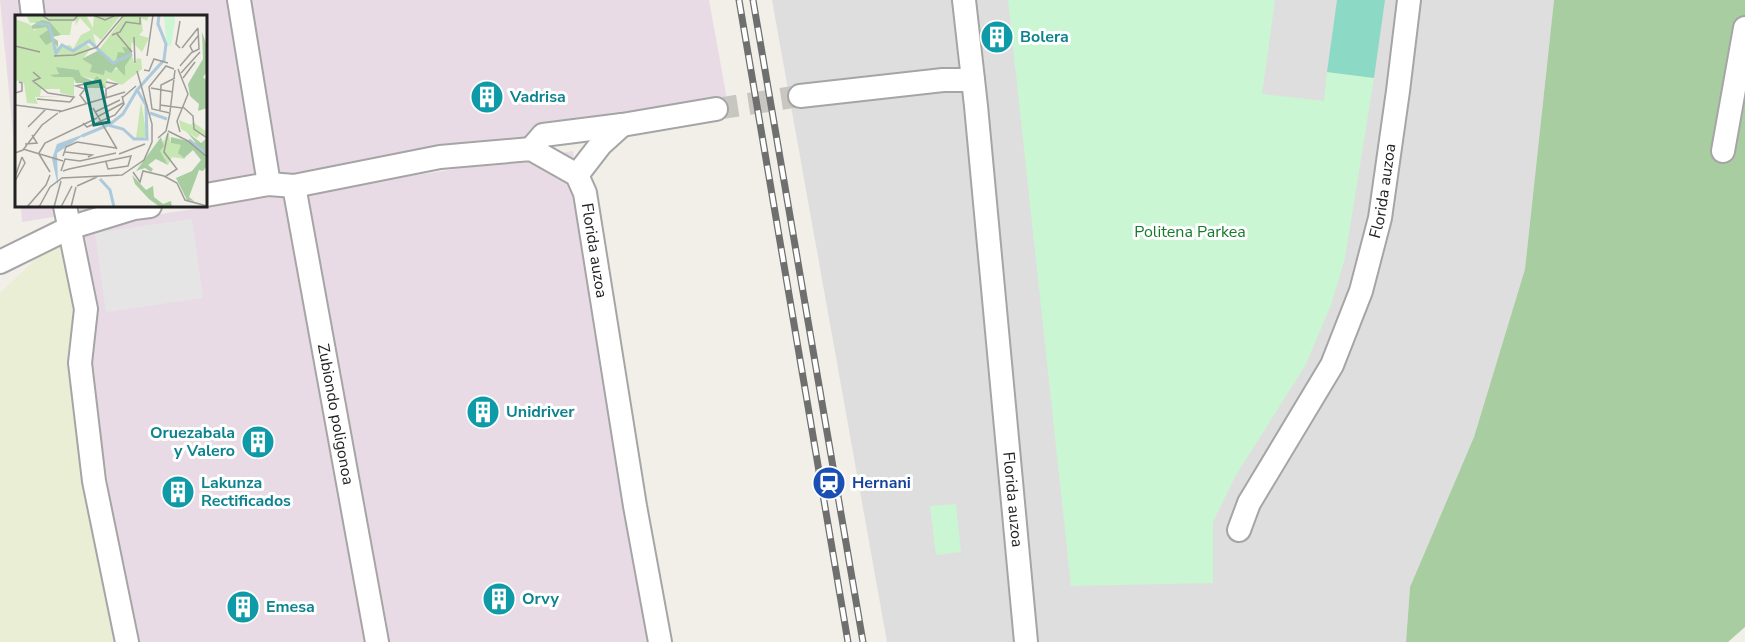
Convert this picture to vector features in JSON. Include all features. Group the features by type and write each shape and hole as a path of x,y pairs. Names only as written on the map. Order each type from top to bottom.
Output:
{"street":[{"path":"30,0 33,15"},
{"path":"239,0 269,184"},
{"name":"Florida auzoa","path":"964,0 1026,642"},
{"name":"Florida auzoa","path":"1239,530 1249,503 1332,365 1361,291 1380,218 1409,0"},
{"path":"1723,152 1745,28"},
{"path":"800,96 943,80 973,80"},
{"path":"531,149 543,135 622,125 716,109"},
{"path":"207,195 269,184 294,186 440,157 531,149 577,175 602,144 622,125"},
{"name":"Florida auzoa","path":"577,175 585,193 635,506 660,642"},
{"name":"Zubiondo poligonoa","path":"294,186 376,642"},
{"path":"65,207 86,309 80,363 94,481 127,642"},
{"path":"4,260 69,228 142,207"}],"shaded area":[{"path":"0,0 709,0 728,105 207,191 207,15 15,15 15,155"},
{"path":"772,0 1554,0 1525,269 1474,437 1410,587 1406,642 887,642"},
{"path":"573,151 650,642 132,642 69,228"},
{"path":"21,207 115,207 22,222"},
{"path":"192,219 203,298 106,312 95,233"}],"green space":[{"name":"Politena Parkea","path":"1008,0 1275,0 1262,94 1324,101 1327,72 1374,78 1345,258 1331,305 1305,366 1236,475 1213,522 1213,583 1071,586"},
{"path":"1337,0 1385,0 1374,78 1327,72"},
{"path":"1554,0 1745,0 1745,627 1728,642 1406,642 1410,587 1474,437 1525,269"},
{"path":"69,228 132,642 0,642 0,293"},
{"path":"956,504 961,552 936,555 930,506"}],"tunnel":[{"path":"716,109 800,96"}],"railway":[{"path":"739,0 848,642"},
{"path":"753,0 863,642"}],"place":[{"name":"Bolera","path":"997,37"},
{"name":"Vadrisa","path":"487,97"},
{"name":"Unidriver","path":"483,412"},
{"name":"Oruezabala y Valero","path":"258,442"},
{"name":"Hernani","path":"829,483"},
{"name":"Lakunza Rectificados","path":"178,492"},
{"name":"Orvy","path":"499,599"},
{"name":"Emesa","path":"243,607"}]}
